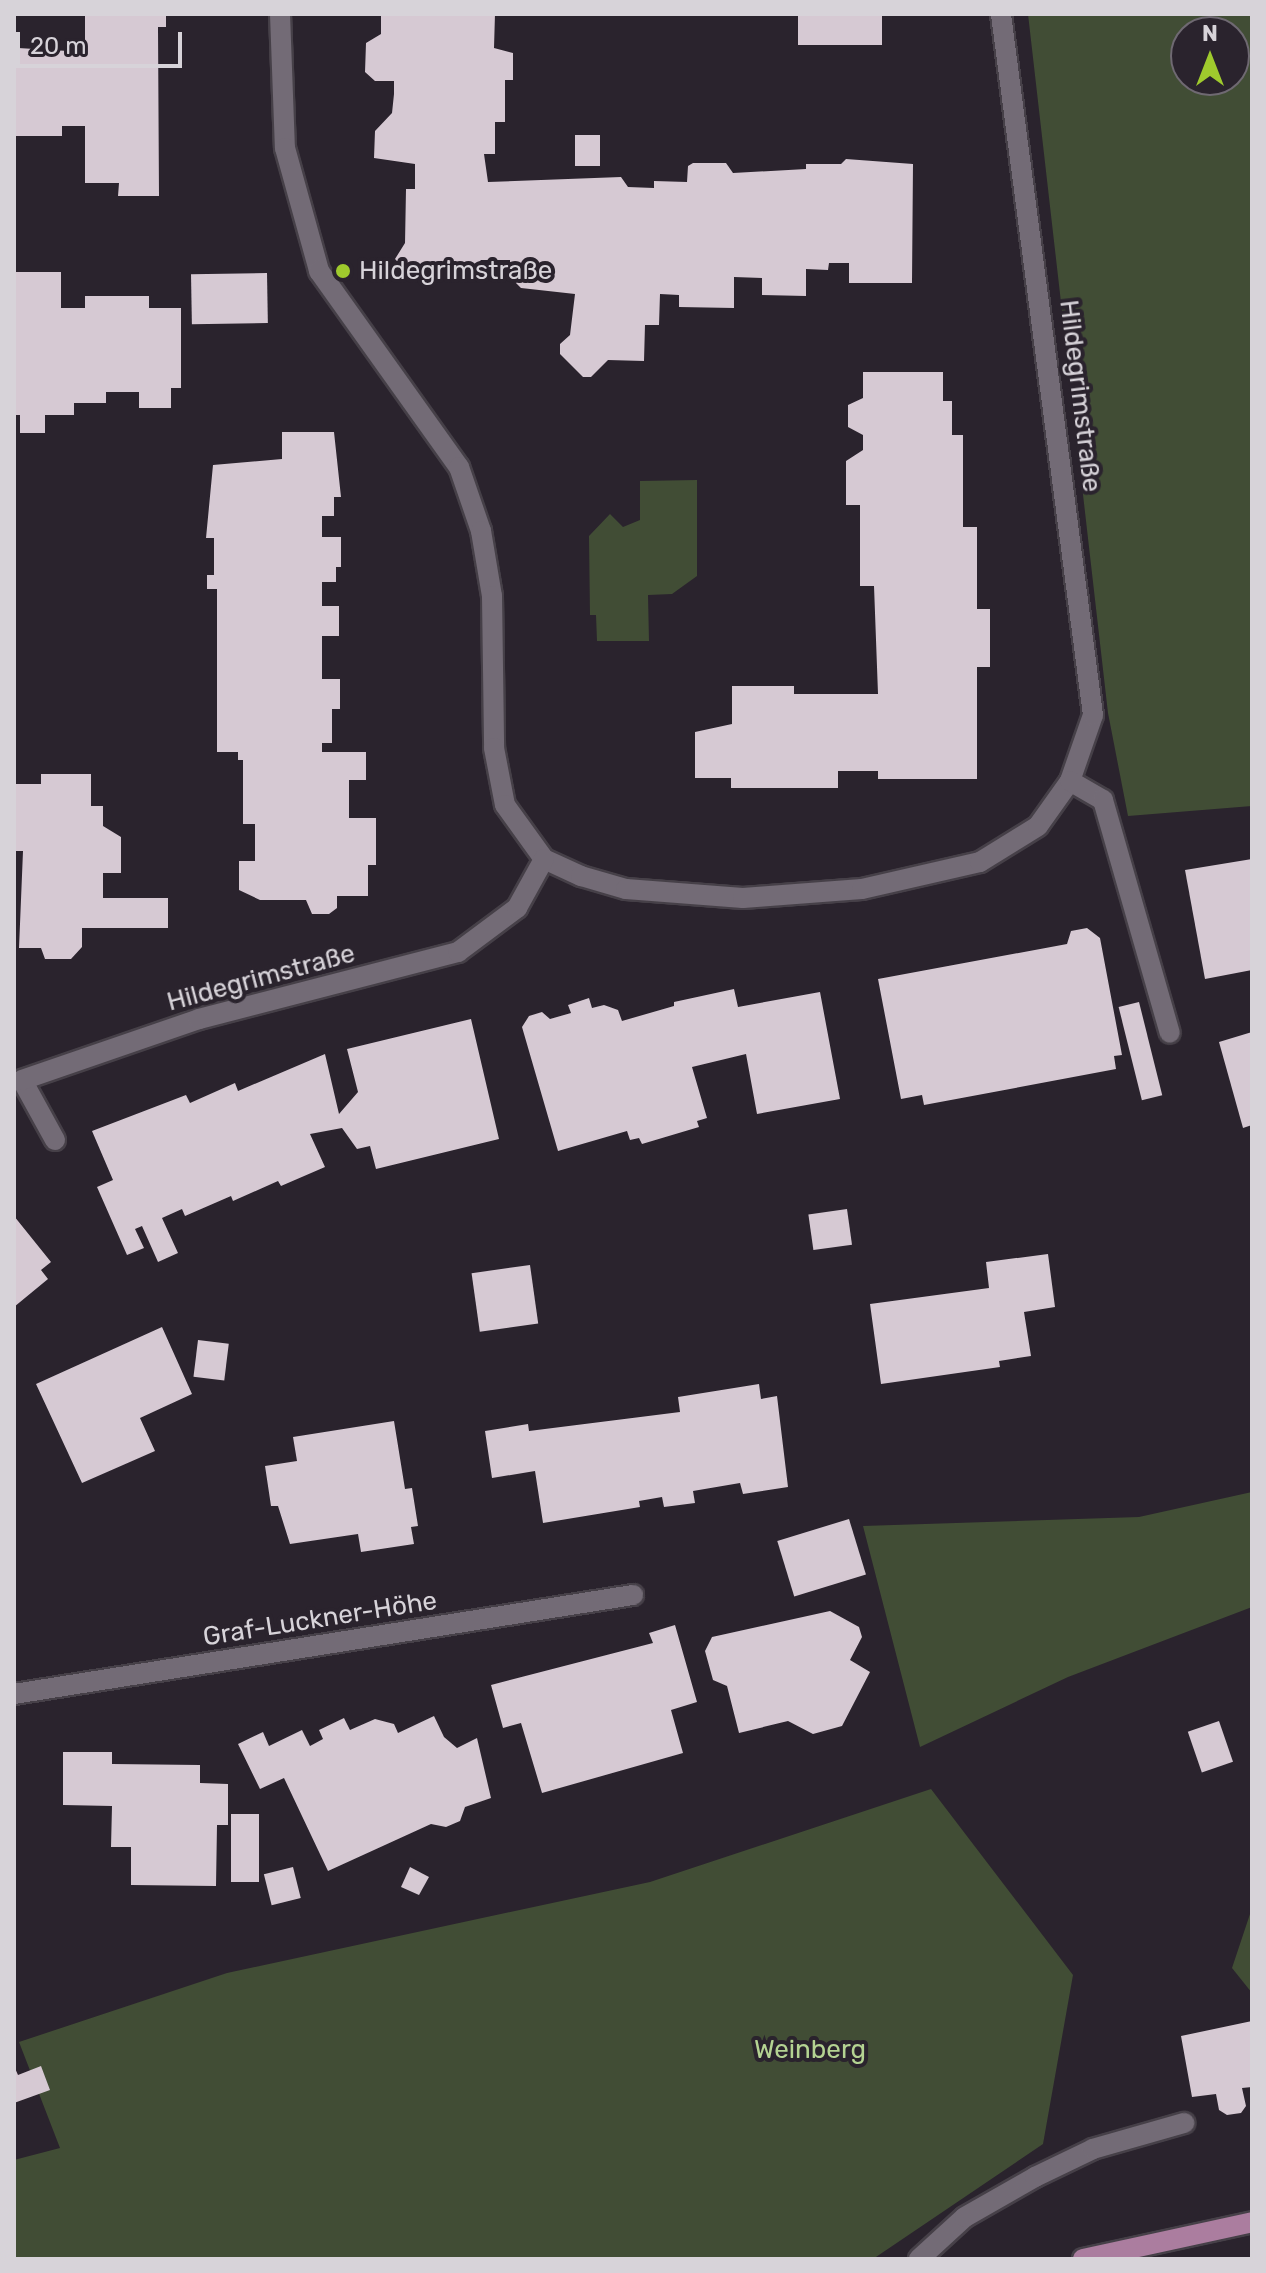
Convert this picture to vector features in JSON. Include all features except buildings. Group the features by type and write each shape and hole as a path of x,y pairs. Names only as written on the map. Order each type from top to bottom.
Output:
{"main road":[{"path":"1083,2259 1252,2222"}],"street":[{"path":"280,14 285,148 319,271 459,467 481,531 492,596 494,748 505,805 544,859"},
{"name":"Hildegrimstraße","path":"55,1140 22,1080 199,1019 458,952 517,908 544,859 626,889 743,898 862,889 980,862 1038,826 1070,781 1093,715 1001,14"},
{"path":"1070,781 1103,800 1170,1033"},
{"name":"Graf-Luckner-Höhe","path":"14,1694 633,1595"},
{"path":"919,2259 965,2217 1035,2177 1093,2149 1184,2123"}],"green space":[{"path":"1028,14 1252,14 1252,806 1128,816 1108,713"},
{"path":"697,480 697,576 672,594 648,595 649,641 597,641 596,615 590,615 589,536 610,514 623,527 640,520 640,481"},
{"path":"1252,1492 1252,1607 1068,1677 920,1747 863,1526 1139,1517"},
{"name":"Weinberg","path":"931,1789 1073,1975 1043,2144 873,2259 14,2259 14,2160 60,2148 19,2042 227,1973 650,1882"},
{"path":"1252,1908 1252,1993 1232,1968"}],"place":[{"name":"Hildegrimstraße","path":"343,271"}]}
